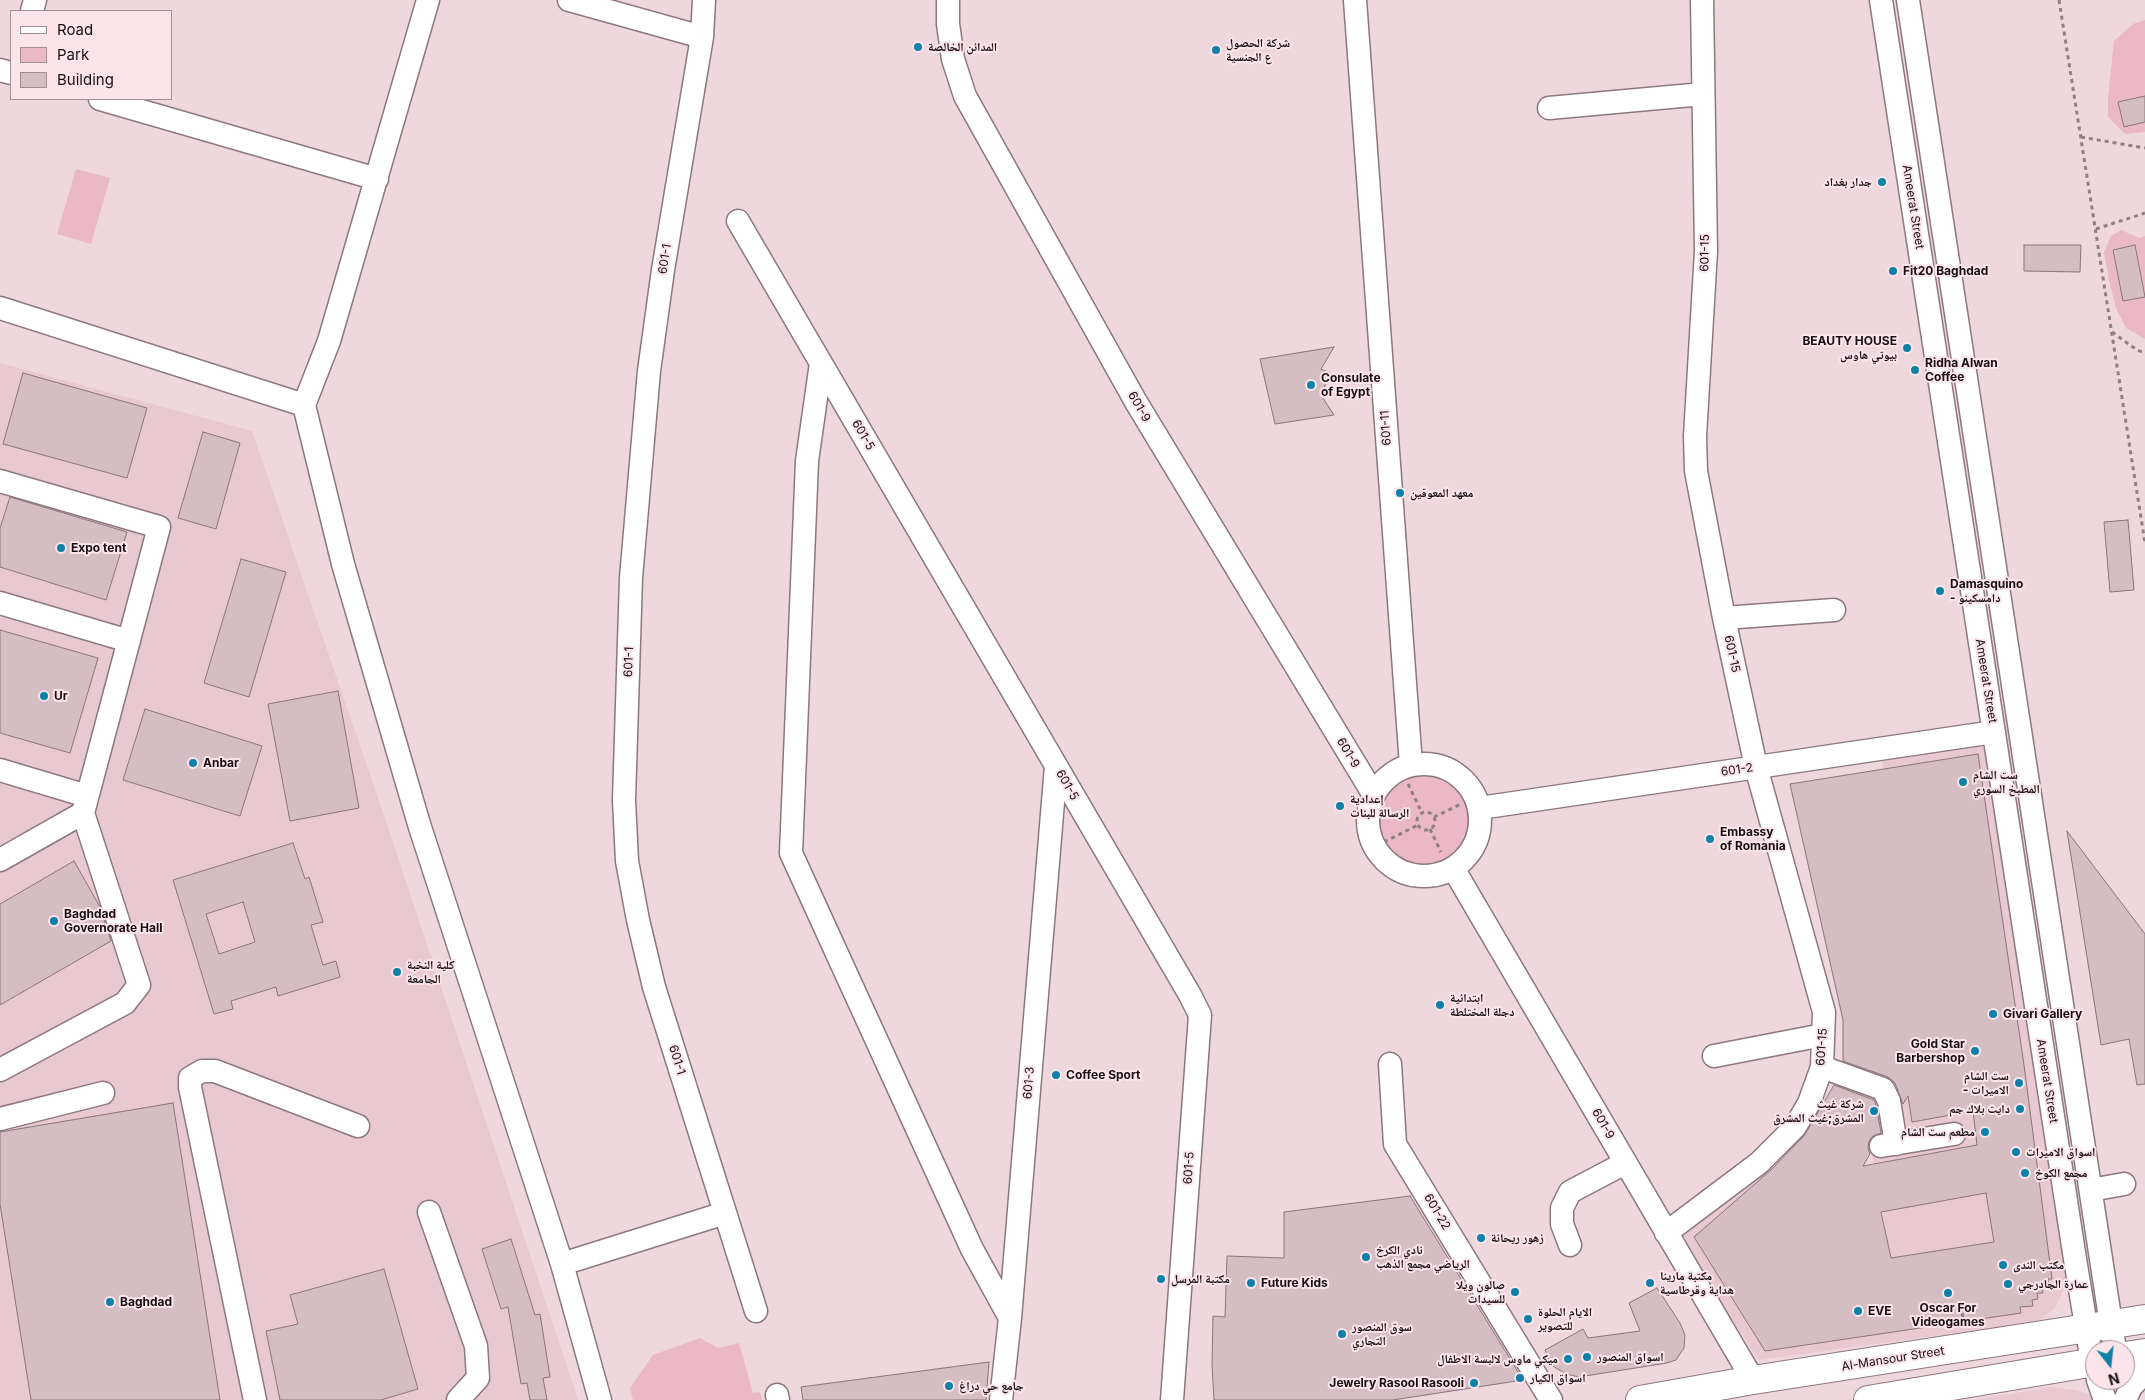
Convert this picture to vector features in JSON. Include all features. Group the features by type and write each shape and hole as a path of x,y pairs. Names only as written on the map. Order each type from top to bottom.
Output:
{"main road":[{"name":"Al-Mansour Street","path":"1640,1400 1753,1380 2145,1319"},
{"path":"1868,1400 2085,1367"}],"street":[{"path":"428,0 329,341 304,405 343,564 419,824 562,1264 600,1400"},
{"path":"569,0 702,37"},
{"name":"601-1","path":"704,0 702,37 662,270 649,372 631,578 624,800 627,861 638,920 654,987 756,1311"},
{"name":"601-9","path":"948,0 948,24 953,58 965,96 1136,402 1374,796"},
{"name":"601-11","path":"1355,0 1408,772"},
{"name":"601-15","path":"1666,1233 1759,1163 1795,1127 1808,1102 1822,1067 1824,1012 1756,767 1724,618 1696,471 1695,436 1706,251 1702,0"},
{"name":"Ameerat Street","path":"1881,0 1994,732 2099,1325"},
{"name":"Ameerat Street","path":"1908,0 2091,1190 2099,1340"},
{"path":"1549,108 1703,94"},
{"path":"103,100 377,179"},
{"name":"601-5","path":"738,221 1200,1015 1172,1400"},
{"path":"0,308 304,405"},
{"path":"821,363 808,461 791,853 972,1249 1010,1318"},
{"path":"0,481 159,526 85,804 139,985 125,1003 0,1070"},
{"path":"0,603 129,641"},
{"path":"1724,618 1834,610"},
{"name":"601-2","path":"1473,805 1756,767 1994,732"},
{"path":"1426,764 1441,766 1454,772 1466,782 1474,794 1473,805 1480,826 1476,843 1466,857 1448,861 1436,875 1418,876 1401,871 1386,861 1375,847 1369,830 1368,812 1374,796 1383,782 1396,772 1408,772 1426,764"},
{"name":"601-3","path":"1001,1400 1010,1318 1056,766"},
{"path":"0,770 85,804"},
{"path":"0,860 85,804"},
{"name":"601-9","path":"1448,861 1753,1380"},
{"path":"1714,1056 1823,1035"},
{"name":"601-22","path":"1390,1064 1395,1144 1551,1400"},
{"path":"1822,1067 1883,1089 1889,1102 1888,1145 1954,1134"},
{"path":"255,1400 190,1087 190,1078 202,1071 215,1071 358,1126"},
{"path":"0,1119 103,1093"},
{"path":"1570,1245 1562,1224 1562,1208 1570,1192 1626,1163"},
{"path":"2091,1190 2124,1184"},
{"path":"429,1212 476,1346 478,1378 458,1400"},
{"path":"562,1264 725,1213"},
{"path":"2125,1400 2131,1387 2145,1372"}],"path":[{"path":"2059,0 2145,543"},
{"path":"2081,137 2145,148"},
{"path":"2096,229 2145,213"},
{"path":"2112,332 2137,350 2145,353"},
{"path":"1408,772 1422,813"},
{"path":"1434,817 1473,805"},
{"path":"1429,812 1434,817 1436,822 1430,830 1424,830 1418,825 1417,819 1422,813 1429,812"},
{"path":"1384,842 1418,825"},
{"path":"1430,830 1448,861"},
{"path":"1961,1305 1964,1327"}],"shaded area":[{"path":"0,363 252,431 389,830 578,1400 0,1400"},
{"path":"1978,741 1985,750 2068,1270 2062,1294 2054,1309 2036,1322 1759,1360 1681,1243 1681,1232 1767,1164 1854,1239 1886,1233 1861,1096 1906,1085 1899,931 1882,755"},
{"path":"2051,1387 2074,1390 2095,1396 2097,1400 1975,1400"}],"green space":[{"path":"2145,20 2145,132 2125,134 2108,117 2114,41 2133,24"},
{"path":"76,169 110,178 91,244 57,234"},
{"path":"2121,230 2139,238 2145,236 2145,339 2126,328 2116,308 2109,280 2104,252 2111,236"},
{"path":"1425,774 1443,777 1458,787 1468,802 1471,820 1468,838 1458,853 1443,863 1425,866 1407,863 1392,853 1382,838 1379,820 1382,802 1392,787 1407,777"},
{"path":"700,1338 718,1348 739,1343 753,1393 760,1392 762,1400 633,1400 630,1388 653,1355"}],"building":[{"path":"2145,96 2145,122 2124,127 2118,102"},
{"path":"2024,245 2081,245 2080,272 2024,271"},
{"path":"2135,245 2145,297 2123,301 2113,250"},
{"path":"1334,347 1321,369 1330,373 1321,395 1334,415 1275,424 1260,359"},
{"path":"23,373 147,408 127,478 3,444"},
{"path":"203,432 240,443 216,529 178,518"},
{"name":"Expo tent","path":"10,497 127,532 106,600 0,567 0,528"},
{"path":"2128,520 2134,590 2110,592 2104,522"},
{"path":"241,559 286,572 249,697 204,683"},
{"name":"Ur","path":"0,630 98,658 70,753 0,733"},
{"path":"338,691 359,808 290,821 268,704"},
{"name":"Anbar","path":"145,709 262,746 240,816 123,780"},
{"path":"1978,754 2024,1065 2052,1279 2048,1279 2049,1285 2042,1286 2043,1293 2037,1293 2038,1299 2032,1300 2033,1306 2020,1307 2021,1313 1765,1351 1694,1237 1771,1170 1804,1136 1834,1085 1874,1100 1876,1105 1881,1133 1873,1136 1869,1141 1868,1148 1870,1154 1863,1166 1977,1145 1973,1111 1912,1122 1908,1096 1903,1104 1895,1083 1888,1077 1843,1061 1843,1020 1790,784","holes":["1986,1193 1994,1242 1891,1258 1881,1212"]},
{"path":"2067,831 2145,934 2145,1084 2137,1085 2129,1039 2101,1045"},
{"path":"293,843 305,879 309,877 323,922 311,925 323,965 336,961 340,977 278,996 276,987 231,1001 233,1009 214,1014 173,880","holes":["243,902 255,942 219,954 206,914"]},
{"name":"Baghdad Governorate Hall","path":"74,861 100,907 111,941 0,1005 0,904"},
{"name":"Baghdad","path":"173,1103 220,1400 31,1400 0,1204 0,1132"},
{"name":"نادي الكرخ الرياضي مجمع الذهب","path":"1410,1196 1523,1380 1393,1400 1214,1400 1212,1365 1213,1316 1225,1317 1227,1256 1284,1258 1284,1212"},
{"path":"511,1239 535,1315 540,1314 550,1377 543,1378 547,1400 530,1400 527,1383 521,1384 508,1307 501,1309 482,1249"},
{"path":"384,1269 418,1389 381,1400 280,1400 266,1331 298,1324 290,1295"},
{"path":"1657,1288 1680,1323 1685,1335 1684,1348 1676,1360 1579,1377 1566,1374 1551,1365 1545,1350 1583,1329 1588,1338 1640,1331 1629,1303"},
{"path":"989,1362 986,1400 803,1400 801,1387"}],"place":[{"name":"المدائن الخالصة","path":"918,47"},
{"name":"شركة الحصول ع الجنسية","path":"1216,50"},
{"name":"جدار بغداد","path":"1882,182"},
{"name":"Fit20 Baghdad","path":"1893,271"},
{"name":"BEAUTY HOUSE بيوتي هاوس","path":"1907,348"},
{"name":"Ridha Alwan Coffee","path":"1915,370"},
{"name":"Consulate of Egypt","path":"1311,385"},
{"name":"معهد المعوقين","path":"1400,493"},
{"name":"Expo tent","path":"61,548"},
{"name":"Damasquino - دامسكينو","path":"1940,591"},
{"name":"Ur","path":"44,696"},
{"name":"Anbar","path":"193,763"},
{"name":"ست الشام المطبخ السوري","path":"1963,782"},
{"name":"إعدادية الرسالة للبنات","path":"1340,806"},
{"name":"Embassy of Romania","path":"1710,839"},
{"name":"Baghdad Governorate Hall","path":"54,921"},
{"name":"كلية النخبة الجامعة","path":"397,972"},
{"name":"ابتدائية دجلة المختلطة","path":"1440,1005"},
{"name":"Givari Gallery","path":"1993,1014"},
{"name":"Gold Star Barbershop","path":"1975,1051"},
{"name":"Coffee Sport","path":"1056,1075"},
{"name":"ست الشام - الاميرات","path":"2019,1083"},
{"name":"دايت بلاك جم","path":"2020,1109"},
{"name":"شركة غيث المشرق;غيث المشرق","path":"1874,1111"},
{"name":"مطعم ست الشام","path":"1985,1132"},
{"name":"اسواق الاميرات","path":"2016,1152"},
{"name":"مجمع الكوخ","path":"2025,1173"},
{"name":"زهور ريحانة","path":"1481,1238"},
{"name":"نادي الكرخ الرياضي مجمع الذهب","path":"1366,1257"},
{"name":"مكتب الندى","path":"2003,1265"},
{"name":"مكتبة المرسل","path":"1161,1279"},
{"name":"Future Kids","path":"1251,1283"},
{"name":"مكتبة مارينا هداية وقرطاسية","path":"1650,1283"},
{"name":"عمارة الچادرجي","path":"2008,1284"},
{"name":"صالون ويلا للسيدات","path":"1515,1292"},
{"name":"Oscar For Videogames","path":"1948,1293"},
{"name":"Baghdad","path":"110,1302"},
{"name":"EVE","path":"1858,1311"},
{"name":"الايام الحلوة للتصوير","path":"1528,1319"},
{"name":"سوق المنصور التجاري","path":"1342,1334"},
{"name":"اسواق المنصور","path":"1587,1357"},
{"name":"ميكي ماوس لالبسة الاطفال","path":"1568,1359"},
{"name":"اسواق الكيار","path":"1520,1378"},
{"name":"Jewelry Rasool Rasooli","path":"1474,1383"},
{"name":"جامع حي دراغ","path":"949,1386"}]}
